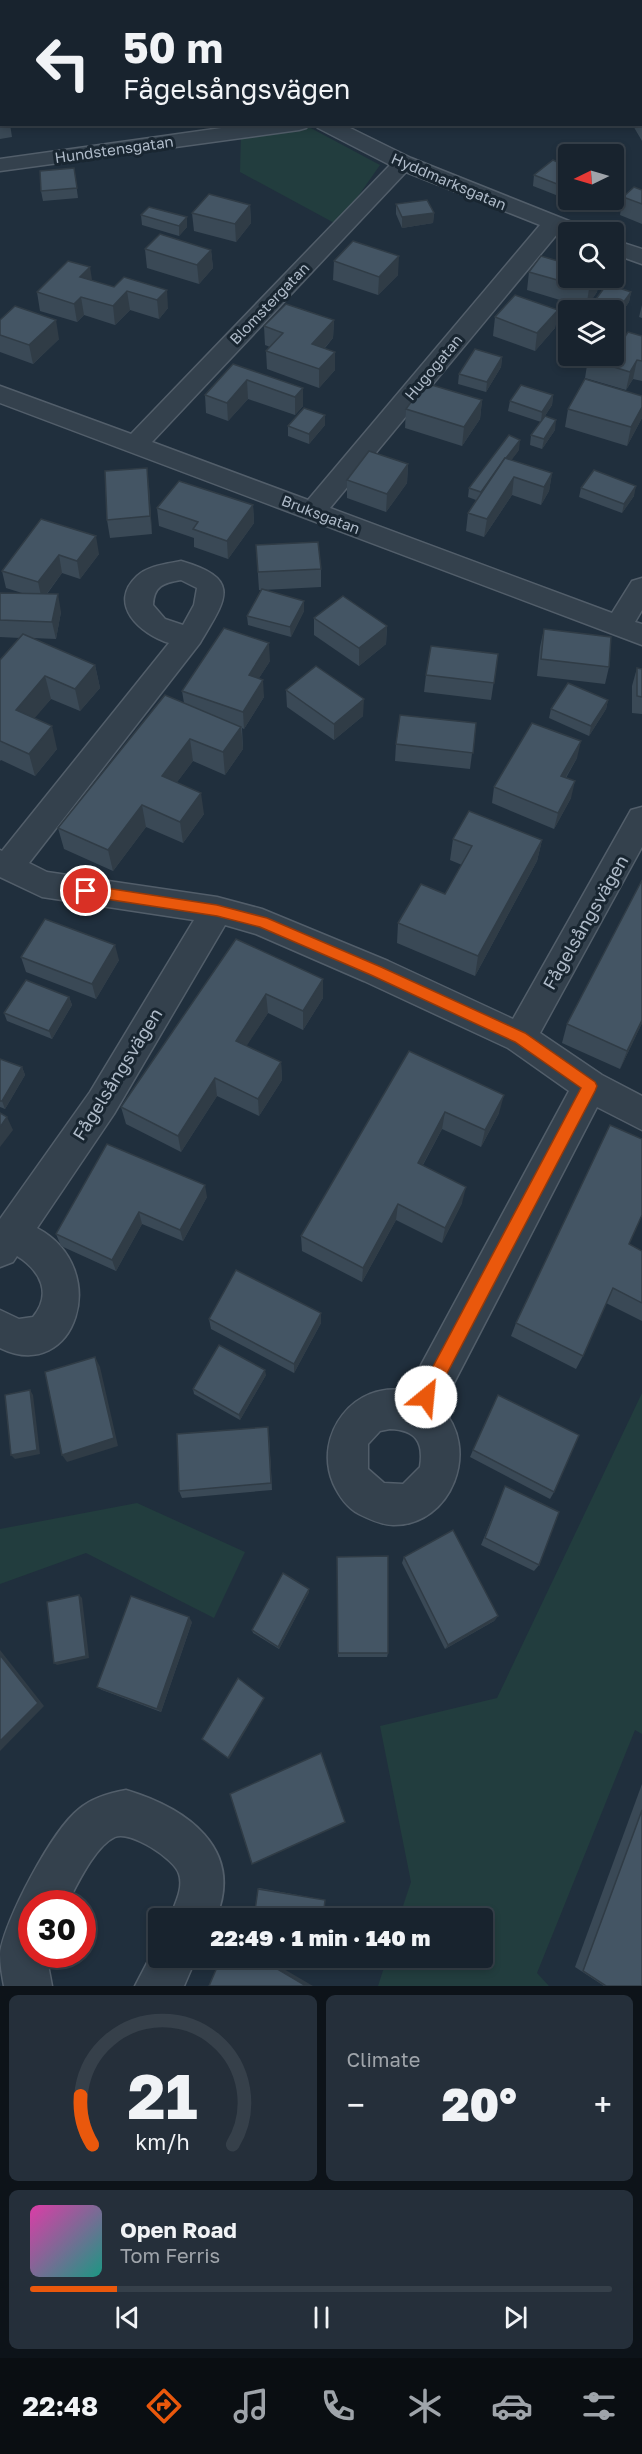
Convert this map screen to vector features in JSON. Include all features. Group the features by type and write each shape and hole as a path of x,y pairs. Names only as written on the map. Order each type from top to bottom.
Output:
{"street":[{"name":"Hundstensgatan","path":"0,165 284,126"},
{"name":"Hyddmarksgatan","path":"329,126 403,163 558,226"},
{"name":"Blomstergatan","path":"135,444 403,163"},
{"name":"Hugogatan","path":"313,511 553,224"},
{"path":"624,251 642,257"},
{"name":"Bruksgatan","path":"0,394 630,630"},
{"path":"630,630 642,588"},
{"path":"190,636 4,865 42,884 217,910 262,922 376,971 520,1038 590,1086 642,1114"},
{"name":"Fågelsångsvägen","path":"520,1038 639,833"},
{"name":"Fågelsångsvägen","path":"0,1329 16,1336 34,1336 44,1333 55,1322 61,1310 63,1292 61,1279 42,1252 5,1241 102,1103 217,910"},
{"path":"417,1413 590,1086"},
{"path":"50,1890 82,1834 93,1824 109,1816 126,1813 142,1817 189,1849 203,1874 203,1895 197,1908"},
{"path":"24,1968 28,1986"},
{"path":"159,1986 168,1968"}],"green space":[{"path":"307,126 380,165 338,225 240,172 241,133"},
{"path":"642,1393 642,1734 635,1730 537,1973 549,1986 378,1986 384,1968 493,1968 493,1908 402,1908 411,1882 380,1726 497,1698"},
{"path":"137,1503 245,1552 214,1618 86,1553 0,1584 0,1529"}],"building":[{"path":"553,160 558,162 558,184 534,175"},
{"path":"74,168 77,188 41,191 40,171"},
{"path":"634,187 642,190 642,204 624,197"},
{"path":"209,194 250,205 235,224 192,213"},
{"path":"427,200 434,213 402,217 396,204"},
{"path":"149,207 187,217 179,226 141,215"},
{"path":"160,234 211,250 197,265 145,249"},
{"path":"353,241 399,256 379,277 334,261"},
{"path":"541,256 558,261 558,280 529,272"},
{"path":"68,261 90,267 80,277 114,287 124,277 167,290 157,300 127,291 113,306 81,297 74,304 37,292"},
{"path":"604,288 619,288 631,292 624,302 595,300"},
{"path":"515,295 558,310 537,333 495,317"},
{"path":"286,304 334,320 312,344 335,352 319,369 266,351 283,333 264,326"},
{"path":"15,306 56,320 29,345 0,335 0,320"},
{"path":"628,332 642,336 642,361 637,360 630,372 611,366 624,366 624,338"},
{"path":"475,349 502,357 487,382 459,374"},
{"path":"233,364 303,388 295,397 247,380 227,403 205,395"},
{"path":"585,379 642,396 642,407 631,427 568,409"},
{"path":"425,383 482,400 464,427 406,409"},
{"path":"521,385 553,395 542,412 510,401"},
{"path":"304,408 325,415 309,434 288,426"},
{"path":"545,416 556,420 544,439 531,435"},
{"path":"509,435 520,440 481,492 469,488"},
{"path":"369,451 408,464 387,494 347,480"},
{"path":"505,458 552,473 544,487 514,477 487,519 468,513"},
{"path":"147,468 150,516 107,520 105,471"},
{"path":"594,470 636,486 624,504 581,488"},
{"path":"179,481 253,505 227,541 193,529 198,522 157,508"},
{"path":"41,519 96,536 77,561 59,555 38,582 2,571"},
{"path":"318,542 321,569 258,572 256,545"},
{"path":"262,589 304,601 290,627 247,616"},
{"path":"0,593 58,594 52,622 0,620"},
{"path":"343,596 387,626 359,648 314,618"},
{"path":"224,628 269,643 249,675 263,680 243,712 182,691"},
{"path":"544,629 611,637 609,667 541,659"},
{"path":"23,634 95,665 75,689 45,676 16,710 52,726 29,754 0,741 0,660"},
{"path":"431,646 498,654 494,683 426,675"},
{"path":"316,666 364,699 334,724 286,690"},
{"path":"637,668 642,669 642,697 637,696"},
{"path":"568,683 608,700 591,726 551,709"},
{"path":"165,695 241,727 223,752 190,739 162,776 201,793 180,822 142,805 108,850 58,828"},
{"path":"400,715 476,723 473,753 396,744"},
{"path":"532,723 581,741 561,776 575,781 558,813 494,787"},
{"path":"469,811 542,840 478,956 398,923 421,884 445,894 472,846 453,839"},
{"path":"642,880 642,1020 627,1051 567,1024"},
{"path":"45,919 115,945 92,984 21,957"},
{"path":"236,939 323,979 303,1011 266,994 236,1041 281,1062 258,1099 215,1078 178,1136 121,1107"},
{"path":"26,980 69,997 49,1031 4,1013"},
{"path":"409,1051 504,1095 485,1130 445,1112 418,1163 466,1187 445,1228 398,1204 363,1268 301,1236"},
{"path":"0,1059 22,1067 2,1101 0,1101"},
{"path":"0,1113 7,1117 0,1127"},
{"path":"610,1125 642,1139 642,1215 629,1244 642,1251 642,1303 613,1288 583,1356 516,1323"},
{"path":"107,1144 205,1185 180,1230 139,1212 112,1260 56,1234"},
{"path":"236,1270 321,1313 294,1364 209,1319"},
{"path":"219,1345 265,1370 239,1415 193,1389"},
{"path":"95,1357 114,1438 62,1455 45,1372"},
{"path":"30,1390 37,1450 11,1455 5,1395"},
{"path":"498,1395 579,1435 554,1492 473,1450"},
{"path":"268,1427 271,1483 179,1491 177,1434"},
{"path":"505,1486 559,1512 539,1565 485,1538"},
{"path":"453,1530 498,1616 448,1645 404,1557"},
{"path":"388,1556 388,1653 338,1653 337,1557"},
{"path":"283,1573 309,1589 278,1647 252,1630"},
{"path":"79,1595 86,1656 54,1663 47,1602"},
{"path":"131,1596 189,1617 157,1709 97,1687"},
{"path":"0,1655 38,1703 0,1741"},
{"path":"238,1678 264,1698 228,1758 202,1739"},
{"path":"321,1753 345,1822 252,1864 230,1794"},
{"path":"642,1810 642,1986 606,1986 583,1971"},
{"path":"258,1889 325,1900 324,1908 255,1908"},
{"path":"217,1968 276,1968 306,1986 209,1986"}],"route":[{"path":"86,891 217,910 262,922 376,971 520,1038 590,1086 426,1397"}]}
